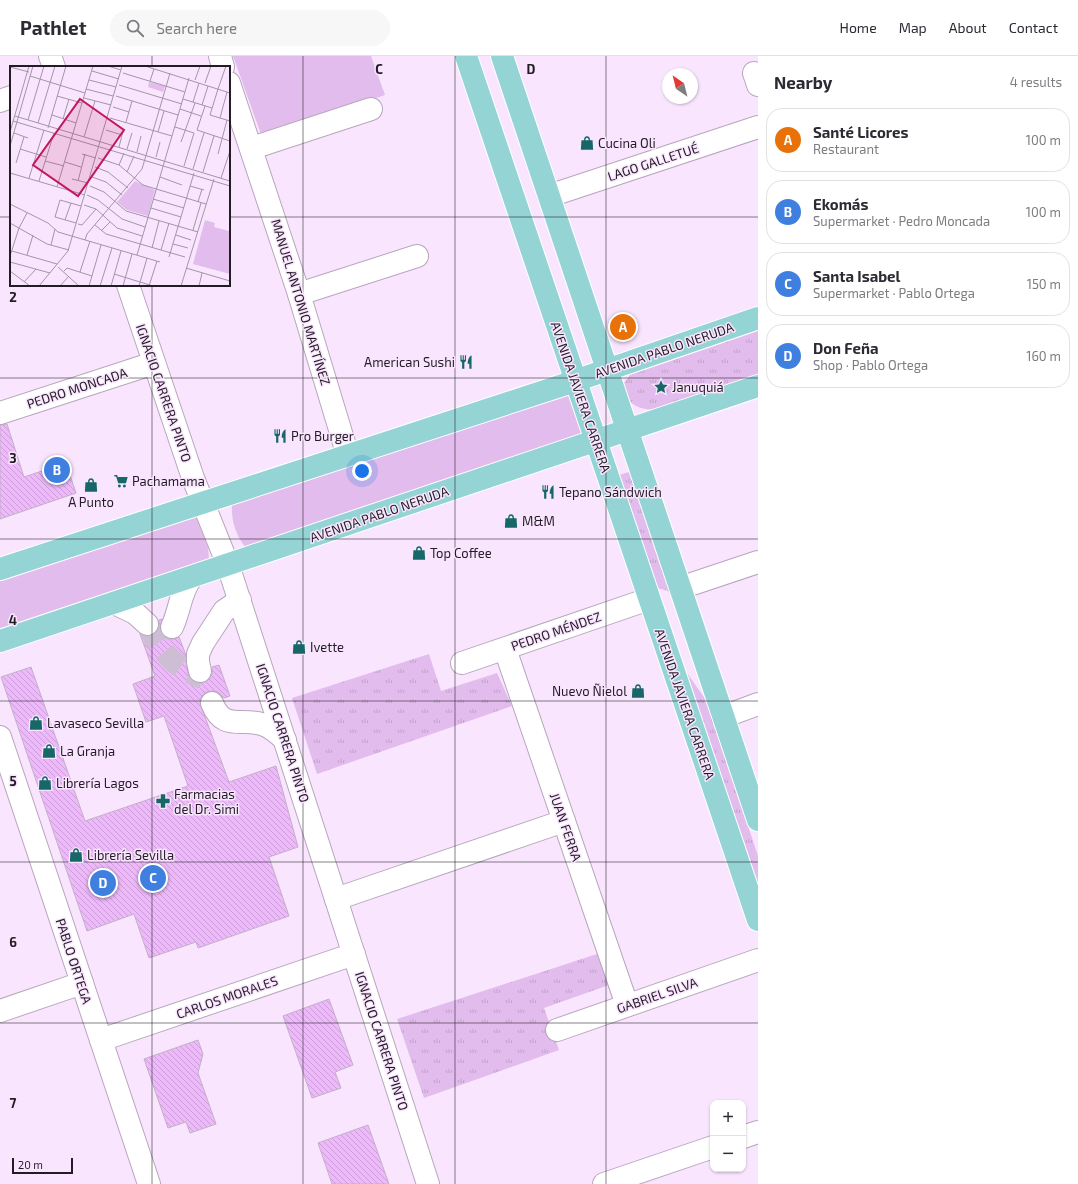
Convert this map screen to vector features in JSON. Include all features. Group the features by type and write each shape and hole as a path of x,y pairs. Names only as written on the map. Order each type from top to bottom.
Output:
{"main road":[{"name":"AVENIDA JAVIERA CARRERA","path":"466,56 758,920"},
{"path":"502,56 758,820"},
{"name":"AVENIDA PABLO NERUDA","path":"0,569 348,456 758,318"},
{"name":"AVENIDA PABLO NERUDA","path":"0,641 596,442 758,386"},
{"path":"649,599 683,597"}],"street":[{"path":"50,56 54,66"},
{"path":"220,56 224,66"},
{"name":"MANUEL ANTONIO MARTÍNEZ","path":"230,86 252,148 299,294 348,456"},
{"path":"0,101 10,97"},
{"path":"252,148 371,109"},
{"name":"LAGO GALLETUÉ","path":"549,196 758,127"},
{"path":"299,294 417,256"},
{"name":"IGNACIO CARRERA PINTO","path":"128,286 203,504 228,565 240,600 428,1184"},
{"name":"PEDRO MONCADA","path":"0,413 154,363"},
{"path":"683,597 758,562"},
{"path":"172,627 179,612 184,590 192,577"},
{"name":"PEDRO MÉNDEZ","path":"462,663 649,599"},
{"path":"200,671 198,658 203,643 224,611 240,600"},
{"path":"114,603 135,613 146,624"},
{"name":"JUAN FERRA","path":"505,649 627,1005"},
{"path":"212,703 217,713 228,721 262,724 278,733 285,740"},
{"path":"723,717 758,704"},
{"name":"PABLO ORTEGA","path":"0,737 149,1184"},
{"path":"336,899 564,821"},
{"name":"CARLOS MORALES","path":"101,1040 354,954"},
{"name":"GABRIEL SILVA","path":"557,1030 758,960"},
{"path":"0,1011 82,984"},
{"path":"746,1136 758,1132"},
{"path":"604,1184 710,1148"}],"green space":[{"path":"233,56 371,56 385,95 262,137"},
{"path":"758,331 758,374 653,410 640,408 629,400 624,383 630,375"},
{"path":"569,392 584,436 245,547 239,538 233,522 232,505"},
{"path":"632,471 673,592 657,588 619,475"},
{"path":"196,517 208,548 209,559 0,630 0,581"},
{"path":"429,654 441,691 497,673 512,706 317,774 292,698"},
{"path":"687,673 706,700 758,856 758,888"},
{"path":"597,954 609,985 544,1008 559,1050 424,1098 397,1019"}],"building":[{"path":"7,424 24,477 66,463 76,493 0,519 0,425"},
{"path":"162,619 160,628 162,635 167,639 179,637 186,655 188,674 191,680 196,683 202,683 208,680 212,674 212,667 219,665 230,696 224,698 218,692 207,692 201,697 200,703 229,782 276,766 298,847 269,857 289,916 198,948 196,942 149,958 134,914 87,931 1,677 31,667 85,821 188,786 164,716 146,722 133,684 155,676 140,634 150,636 156,633 159,627 159,620"},
{"path":"329,999 353,1065 335,1072 341,1088 312,1098 283,1016"},
{"path":"198,1040 203,1054 198,1073 216,1124 190,1133 186,1122 168,1128 144,1059"},
{"path":"368,1125 389,1184 332,1184 318,1143"}],"tunnel":[{"path":"147,624 163,650 176,664 203,678"}],"place":[{"name":"Cucina Oli","path":"587,143"},
{"name":"Santé Licores","path":"623,327"},
{"name":"American Sushi","path":"466,362"},
{"name":"Januquiá","path":"661,387"},
{"name":"Pro Burger","path":"280,436"},
{"name":"Ekomás","path":"57,470"},
{"name":"Pachamama","path":"121,481"},
{"name":"A Punto","path":"91,485"},
{"name":"Tepano Sándwich","path":"548,492"},
{"name":"M&M","path":"511,521"},
{"name":"Top Coffee","path":"419,553"},
{"name":"Ivette","path":"299,647"},
{"name":"Nuevo Ñielol","path":"638,691"},
{"name":"Lavaseco Sevilla","path":"36,723"},
{"name":"La Granja","path":"49,751"},
{"name":"Librería Lagos","path":"45,783"},
{"name":"Farmacias del Dr. Simi","path":"163,801"},
{"name":"Librería Sevilla","path":"76,855"},
{"name":"Santa Isabel","path":"153,878"},
{"name":"Don Feña","path":"103,883"}]}
